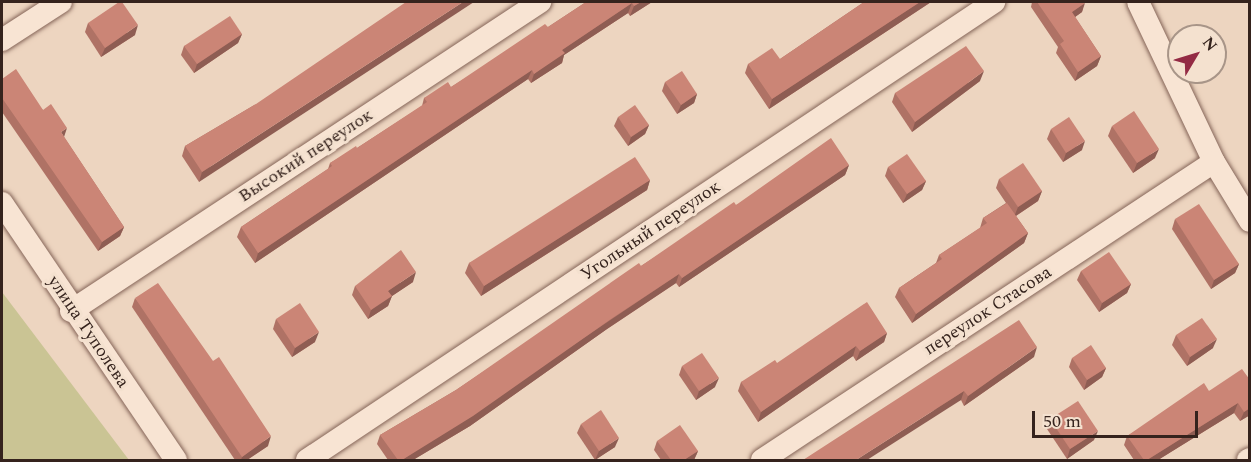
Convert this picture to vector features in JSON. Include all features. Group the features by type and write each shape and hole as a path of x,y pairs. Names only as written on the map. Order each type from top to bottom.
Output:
{"street":[{"path":"2,40 61,2"},
{"name":"Высокий переулок","path":"71,311 540,2"},
{"name":"Угольный переулок","path":"307,460 994,2"},
{"path":"1138,2 1214,162 1250,220"},
{"name":"переулок Стасова","path":"762,460 1214,162"},
{"name":"улица Туполева","path":"2,203 71,311 176,460"}],"shaded area":[{"path":"2,292 129,460 2,460"}],"building":[{"path":"122,2 138,25 105,48 88,23"},
{"path":"406,2 463,2 202,172 185,146 256,104"},
{"path":"586,2 641,2 634,6 632,3 562,50 565,53 534,74 532,70 258,253 241,227 332,166 330,163 427,102 424,98 448,82 451,87 545,24 548,27"},
{"path":"864,2 920,2 772,99 748,64 772,48 780,59"},
{"path":"1037,2 1084,2 1072,12 1101,56 1078,72 1060,44 1064,41"},
{"path":"230,16 242,34 197,64 184,46"},
{"path":"966,46 984,71 915,122 895,93"},
{"path":"16,69 43,110 51,104 67,128 61,132 124,227 102,242 2,98 2,79"},
{"path":"682,71 697,94 681,105 665,82"},
{"path":"635,105 649,125 631,137 618,117"},
{"path":"1134,111 1159,149 1137,163 1112,126"},
{"path":"1069,117 1085,141 1066,153 1051,129"},
{"path":"831,138 849,165 682,278 679,274 611,319 473,416 402,460 398,460 380,435 456,390 639,263 641,266 734,202 736,205"},
{"path":"907,154 926,181 907,194 888,167"},
{"path":"635,157 650,180 484,286 469,263"},
{"path":"1023,163 1042,191 1018,207 999,179"},
{"path":"1007,203 1028,233 916,314 899,288 942,259 939,255 987,223 983,218"},
{"path":"1199,204 1239,264 1214,280 1175,219"},
{"path":"401,250 416,272 388,291 392,296 371,310 355,286"},
{"path":"1109,252 1131,284 1102,303 1081,271"},
{"path":"158,283 213,361 219,357 271,436 242,457 135,298"},
{"path":"867,302 887,333 860,351 856,346 761,412 741,382 775,360 777,363"},
{"path":"300,303 319,332 295,348 276,319"},
{"path":"1202,318 1217,339 1190,357 1176,335"},
{"path":"1019,320 1037,347 968,396 964,391 856,460 803,460"},
{"path":"1091,345 1106,368 1087,380 1072,358"},
{"path":"702,353 719,378 699,391 682,366"},
{"path":"1242,369 1250,380 1250,408 1244,412 1238,403 1144,460 1127,436 1204,383 1209,391"},
{"path":"1078,401 1098,431 1070,449 1050,419"},
{"path":"601,410 619,438 599,451 581,424"},
{"path":"680,425 698,451 684,460 671,460 657,441"}]}
